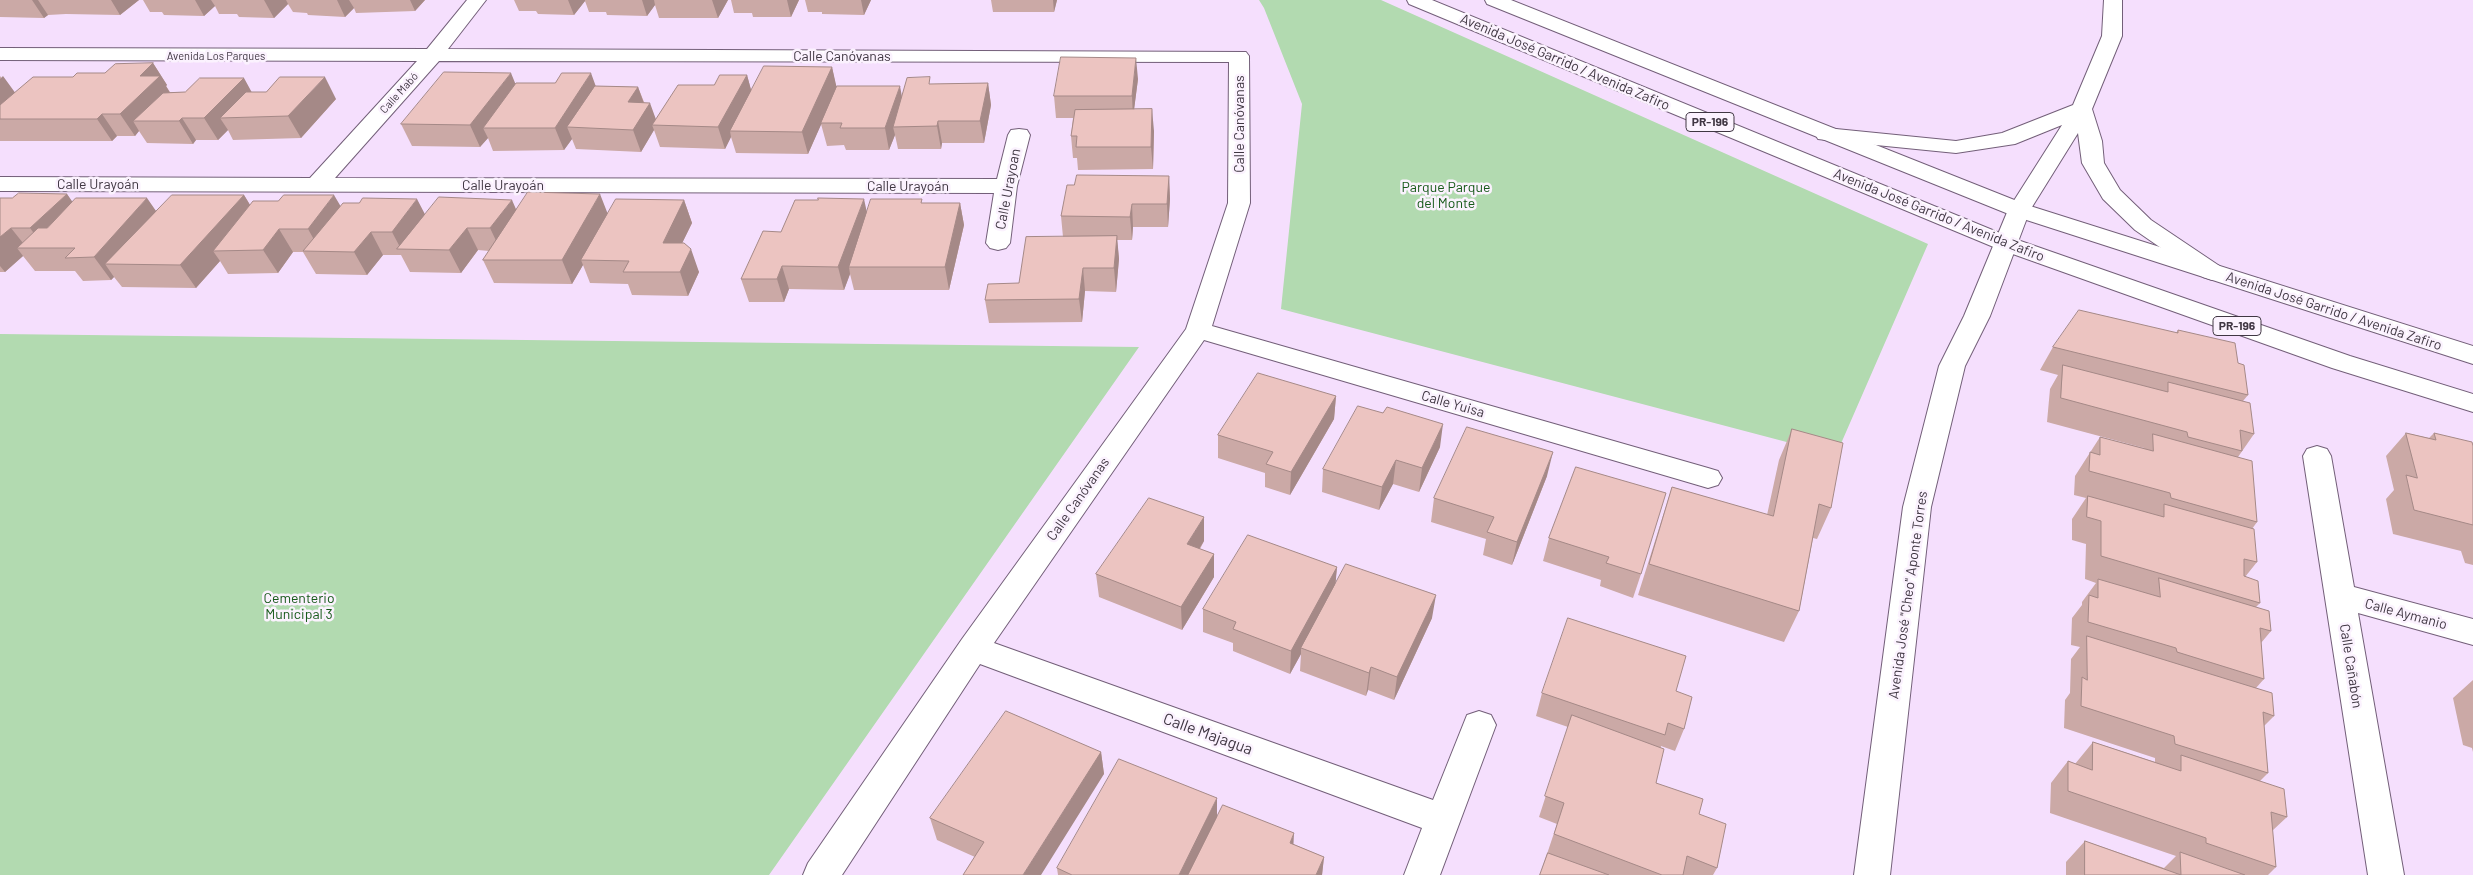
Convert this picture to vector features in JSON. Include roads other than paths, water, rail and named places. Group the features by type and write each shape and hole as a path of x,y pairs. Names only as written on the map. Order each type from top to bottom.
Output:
{"street":[{"name":"Calle Mabó","path":"317,184 432,56 477,0"},
{"name":"Avenida José Garrido / Avenida Zafiro","path":"1416,0 2004,242 2134,290 2341,362 2473,403"},
{"name":"Avenida José Garrido / Avenida Zafiro","path":"1494,0 2019,210 2473,355"},
{"name":"Avenida José \"Cheo\" Aponte Torres","path":"1872,875 1917,507 1952,366 1977,316 2004,242 2019,210 2082,109 2112,36 2113,0"},
{"name":"Avenida Los Parques","path":"0,54 432,56"},
{"name":"Calle Canóvanas","path":"432,56 1240,56 1239,203 1198,330 973,648 821,875"},
{"path":"1826,134 1956,148 2007,139 2082,109 2091,141 2093,163 2111,194 2143,225 2212,272"},
{"name":"Calle Urayoan","path":"998,243 1006,186 1019,135"},
{"name":"Calle Urayoán","path":"0,184 1006,186"},
{"name":"Calle Yuisa","path":"1198,330 1708,478"},
{"name":"Calle Cañabón","path":"2317,456 2386,875"},
{"name":"Calle Aymanio","path":"2339,595 2473,632"},
{"name":"Calle Majagua","path":"973,648 1443,820"},
{"path":"1422,875 1479,725"}],"park label":[{"name":"Parque Parque del Monte","path":"1446,196"},
{"name":"Cementerio Municipal 3","path":"299,606"}]}
